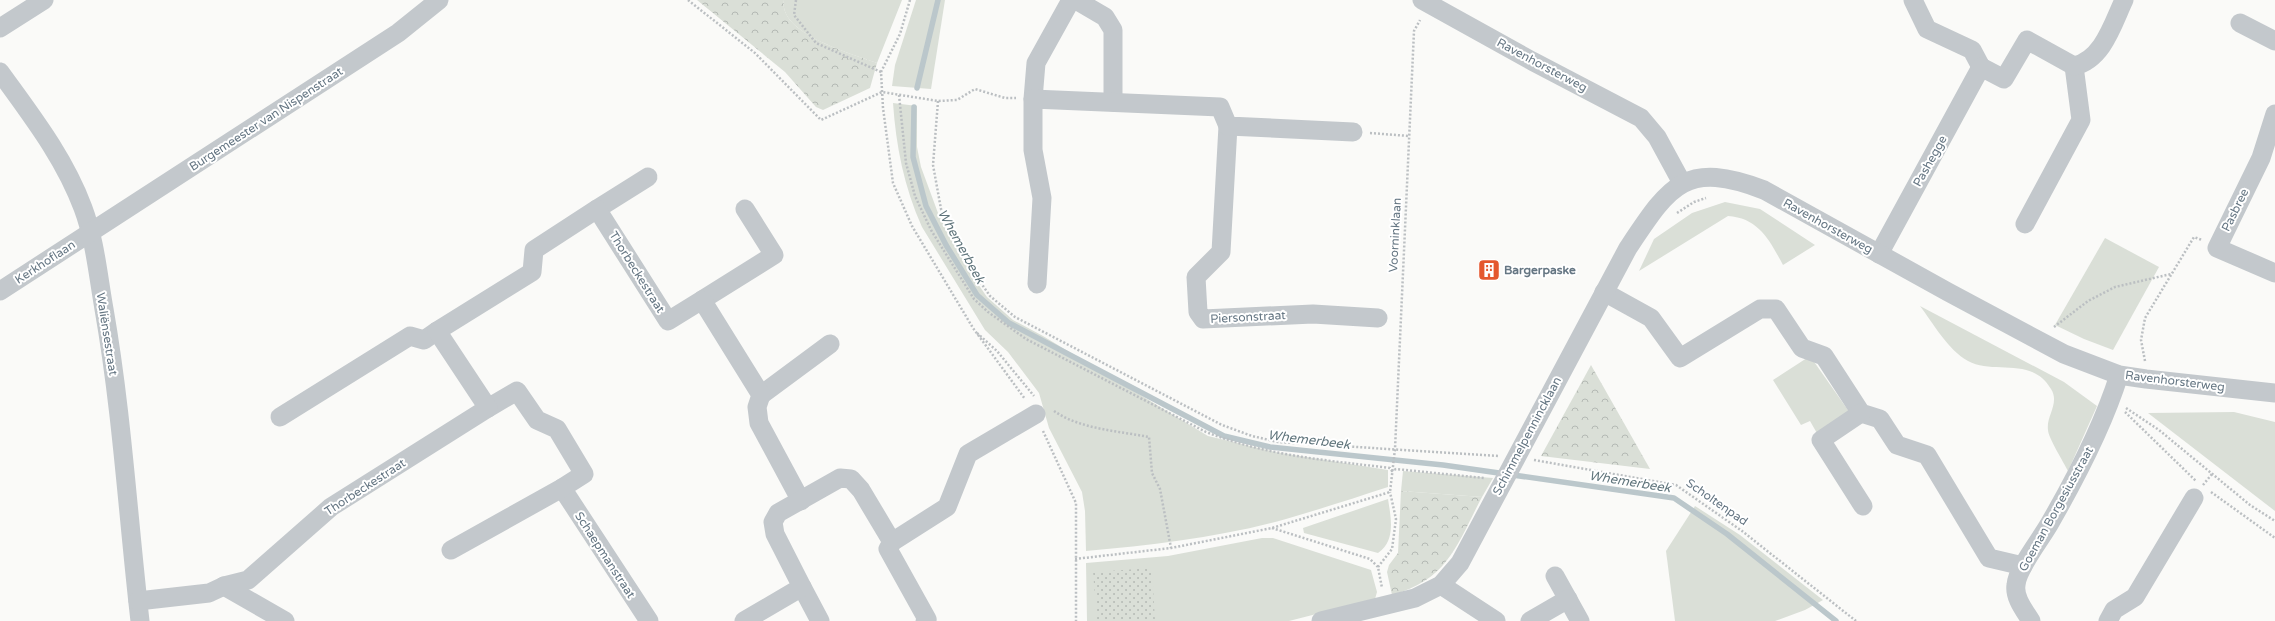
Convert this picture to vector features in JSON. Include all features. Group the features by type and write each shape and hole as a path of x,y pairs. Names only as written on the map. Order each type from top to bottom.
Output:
{"street":[{"path":"0,28 44,0"},
{"name":"Burgemeester van Nispenstraat","path":"91,233 398,33 439,0"},
{"path":"1037,284 1042,198 1033,150 1036,63 1071,0"},
{"path":"1076,0 1105,17 1113,30 1113,102"},
{"path":"1913,0 1927,29 1972,50 1981,67 2004,79 2027,40 2074,66 2083,64 2099,50 2124,0"},
{"name":"Ravenhorsterweg","path":"1426,2 1532,61 1641,118 1657,137 1682,183 1709,176 1736,179 1764,190 2064,354 2118,374 2146,379 2275,393"},
{"path":"2240,23 2275,41"},
{"path":"2025,224 2081,120 2074,66"},
{"name":"Pashegge","path":"1879,254 1981,67"},
{"name":"Waliënsestraat","path":"0,72 47,137 67,170 84,209 91,233 112,358 140,621"},
{"name":"Piersonstraat","path":"1034,99 1220,107 1228,126 1221,252 1196,277 1198,312 1203,320 1313,314 1378,318"},
{"name":"Pasbree","path":"2217,248 2261,158 2275,114"},
{"path":"1228,126 1353,132"},
{"path":"280,417 410,336 424,340 532,272 534,250 648,177"},
{"name":"Schimmelpennincklaan","path":"1321,621 1415,598 1441,585 1460,563 1628,248 1658,203 1682,183"},
{"name":"Thorbeckestraat","path":"597,210 668,321 774,256 745,209"},
{"name":"Kerkhoflaan","path":"0,292 91,233"},
{"path":"2217,248 2275,273"},
{"path":"1604,292 1650,318 1680,358 1760,309 1776,309 1802,348 1824,356 1861,413 1880,419 1897,445 1927,455 1989,558 2023,566"},
{"path":"702,300 761,395"},
{"path":"437,331 488,408 517,391 537,420 557,429 584,474 562,488 451,550"},
{"path":"801,501 759,423 757,407 761,395 830,344"},
{"name":"Goeman Borgesiusstraat","path":"2031,621 2019,601 2016,585 2023,566 2079,472 2112,399 2118,374"},
{"name":"Thorbeckestraat","path":"138,601 209,593 224,586 248,580 331,506 488,408"},
{"path":"925,621 927,619 888,549 892,542 947,507 968,454 1042,408"},
{"path":"1861,413 1821,440 1863,506"},
{"path":"820,621 775,534 773,522 778,513 840,478 851,479 861,490 892,542"},
{"name":"Schaepmanstraat","path":"562,488 649,621"},
{"path":"2108,621 2114,610 2135,597 2194,498"},
{"path":"1555,576 1580,621"},
{"path":"1441,585 1496,621"},
{"path":"224,586 285,621"},
{"path":"744,621 802,587"},
{"path":"1530,621 1568,599"}],"path":[{"path":"688,0 755,53 821,120 882,92 938,101 957,100 975,89 1005,98 1034,99"},
{"path":"796,0 794,15 816,43 881,72"},
{"path":"910,0 900,34 881,72 893,183 912,226 973,328 1042,408 1088,425 1149,437 1152,473 1160,489 1171,548"},
{"name":"Voorninklaan","path":"1378,567 1392,550 1396,519 1390,492 1395,449 1414,31 1426,2"},
{"path":"899,95 906,163 915,196 931,230 954,270 974,299 988,312 1026,339 1206,432 1236,444 1277,454 1390,468 1392,471 1396,469 1504,480"},
{"name":"Scholtenpad","path":"938,101 933,165 941,210 981,283 990,296 1015,317 1222,425 1252,436 1278,442 1516,457 1676,485 1742,531 1856,621"},
{"path":"1353,132 1409,136"},
{"path":"2146,379 2141,340 2145,318 2194,237 2217,248"},
{"path":"2037,339 2088,301 2115,287 2171,274"},
{"path":"973,328 998,351 1042,408 1076,504 1076,621"},
{"path":"2112,399 2159,430 2250,505 2275,521"},
{"path":"2112,399 2202,486 2275,538"},
{"path":"1075,559 1171,548 1272,528 1390,492"},
{"path":"1272,528 1370,559 1378,567 1385,605"}],"green space":[{"path":"697,0 784,0 785,12 793,23 804,33 835,48 877,63 870,88 823,110 816,107 785,72"},
{"path":"784,0 902,0 877,63 835,48 804,33 793,23 785,12"},
{"path":"916,0 945,0 931,89 892,86 895,65"},
{"path":"893,103 917,106 917,147 921,167 938,213 978,284 987,297 1013,320 1043,336 1208,436 1275,452 1388,470 1388,487 1286,519 1237,531 1162,543 1086,551 1085,511 1082,492 1049,428 1039,393 1008,352 985,330 922,227 910,197 902,166 896,135"},
{"path":"1725,202 1760,209 1815,245 1783,265 1768,239 1756,226 1748,221 1728,216 1639,271 1654,239 1692,213"},
{"path":"2105,238 2159,267 2113,350 2084,339 2055,325"},
{"path":"1920,306 2064,382 2097,406 2068,471 2053,444 2048,430 2054,399 2051,389 2043,379 2034,373 2023,369 1989,367 1968,361 1947,343"},
{"path":"1810,356 1850,413 1818,435 1810,421 1801,425 1773,380"},
{"path":"1591,365 1650,469 1541,456"},
{"path":"2234,412 2275,422 2275,511 2148,413"},
{"path":"1403,471 1493,478 1482,497 1401,491"},
{"path":"1401,491 1482,497 1458,544 1449,558 1439,569 1427,580 1392,595 1387,572 1389,565 1398,553"},
{"path":"1388,499 1391,521 1390,536 1384,548 1378,553 1304,533 1303,528"},
{"path":"1695,506 1740,535 1823,600 1805,610 1775,621 1675,621 1666,551"},
{"path":"1262,538 1273,538 1371,570 1377,592 1375,599 1289,621 1087,621 1086,563 1168,556"},
{"path":"1152,568 1155,621 1097,621 1093,572"}],"waterway":[{"name":"Whemerbeek","path":"917,88 938,0"},
{"name":"Whemerbeek","path":"914,107 913,157 926,206 946,245 977,295 1009,323 1224,436 1270,447 1443,465 1674,498 1727,534 1836,621"}],"place":[{"name":"Bargerpaske","path":"1489,270"}]}
